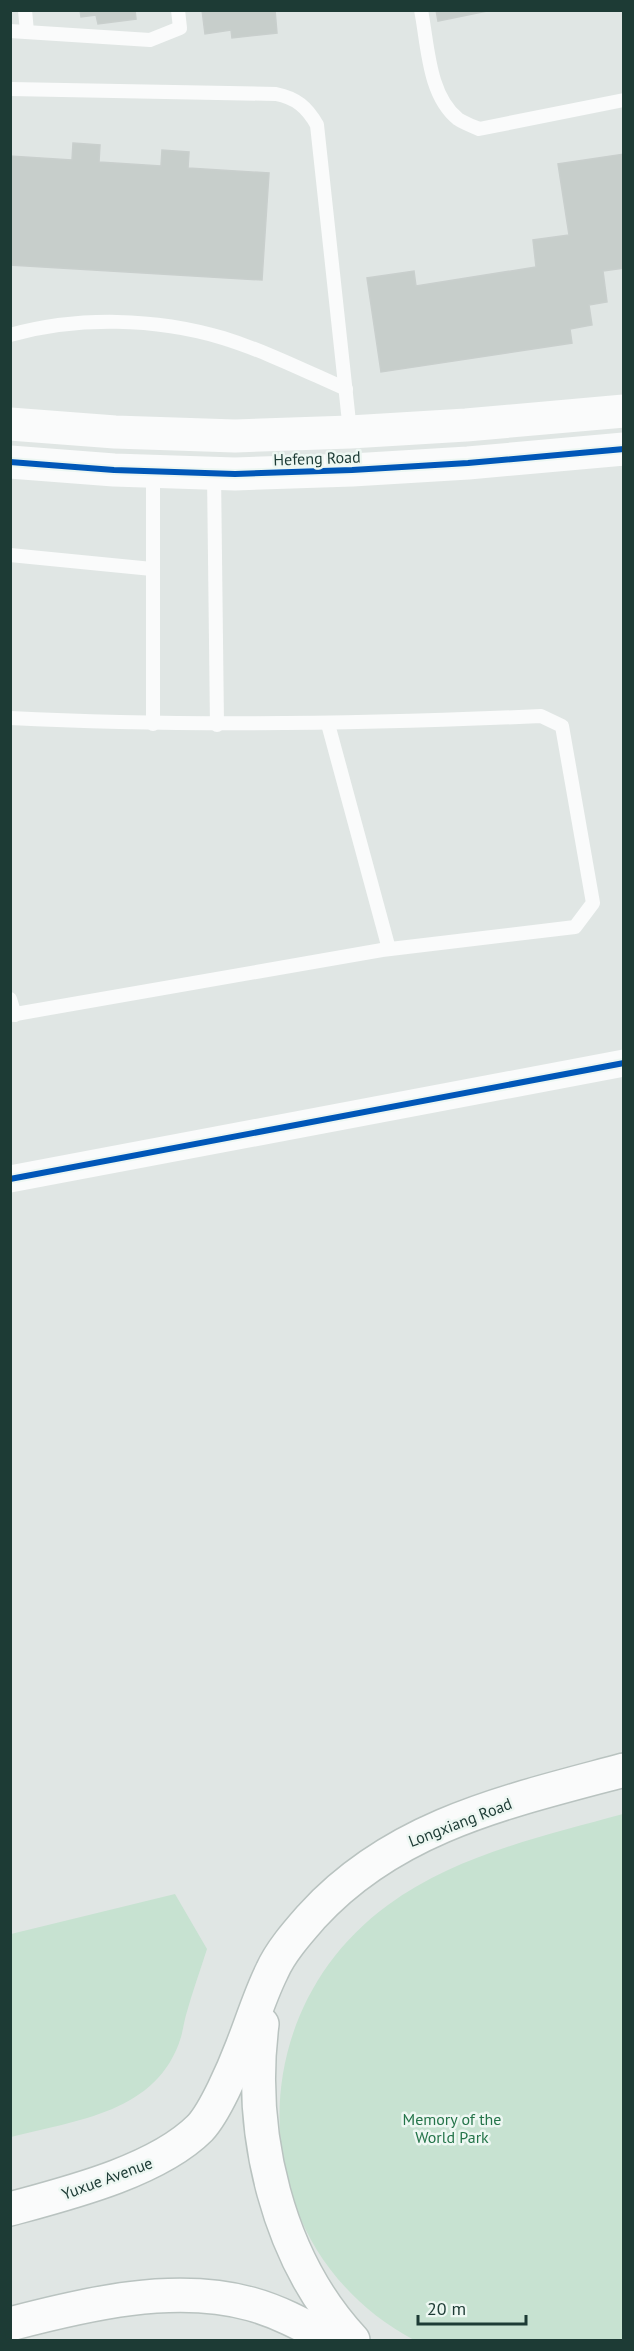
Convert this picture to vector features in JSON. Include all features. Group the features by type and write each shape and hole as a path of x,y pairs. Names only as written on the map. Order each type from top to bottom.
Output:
{"main road":[{"name":"Hefeng Road","path":"10,424 115,432 235,436 466,425 624,411"},
{"name":"Hefeng Road","path":"10,462 214,473 364,470 624,449"},
{"name":"Longxiang Road","path":"272,1970 291,1942 335,1893 361,1871 398,1847 449,1823 533,1794 624,1770"},
{"name":"Yuxue Avenue","path":"10,2209 69,2193 159,2159 202,2126 232,2074 272,1970"},
{"path":"272,1970 263,2012 258,2054 258,2097 262,2140 270,2182 283,2223 301,2262 322,2299 352,2340"},
{"path":"10,2324 92,2304 127,2299 198,2296 251,2304 280,2314 331,2340"}],"street":[{"path":"10,1179 624,1063"}],"lane":[{"path":"25,10 27,32"},
{"path":"10,31 150,40 180,28 178,10"},
{"path":"421,10 435,85 449,109 459,120 479,129 624,100"},
{"path":"10,89 276,94 300,103 310,113 317,125 350,432"},
{"path":"10,335 93,322 136,322 179,328 222,338 263,352 345,389"},
{"path":"153,471 153,724"},
{"path":"214,473 217,724"},
{"path":"10,555 152,569"},
{"path":"10,718 153,724 328,724 541,716 562,726 593,903 575,927 389,949 13,1015 10,999"},
{"path":"328,724 389,949"}],"green space":[{"name":"Memory of the World Park","path":"623,1814 623,2340 414,2340 358,2300 317,2250 291,2192 280,2131 284,2068 303,2008 338,1952 388,1905 414,1888 471,1860 501,1849"},
{"path":"175,1894 207,1949 181,2037 170,2062 154,2082 134,2098 112,2109 62,2125 11,2137 11,1934"}],"building":[{"path":"80,10 135,10 136,19 98,24 96,15 81,17"},
{"path":"202,10 275,10 277,33 232,38 231,30 205,34"},
{"path":"436,10 492,10 438,21"},
{"path":"73,143 100,145 99,162 161,166 162,150 189,152 188,168 269,173 262,280 10,265 10,156 72,160"},
{"path":"624,154 624,268 603,271 607,302 589,305 592,325 570,329 572,343 381,372 367,278 414,271 416,286 536,267 533,240 569,235 558,164"}],"cycle path":[{"path":"10,462 114,470 235,474 468,463 624,449"},
{"path":"10,1179 624,1063"}]}
